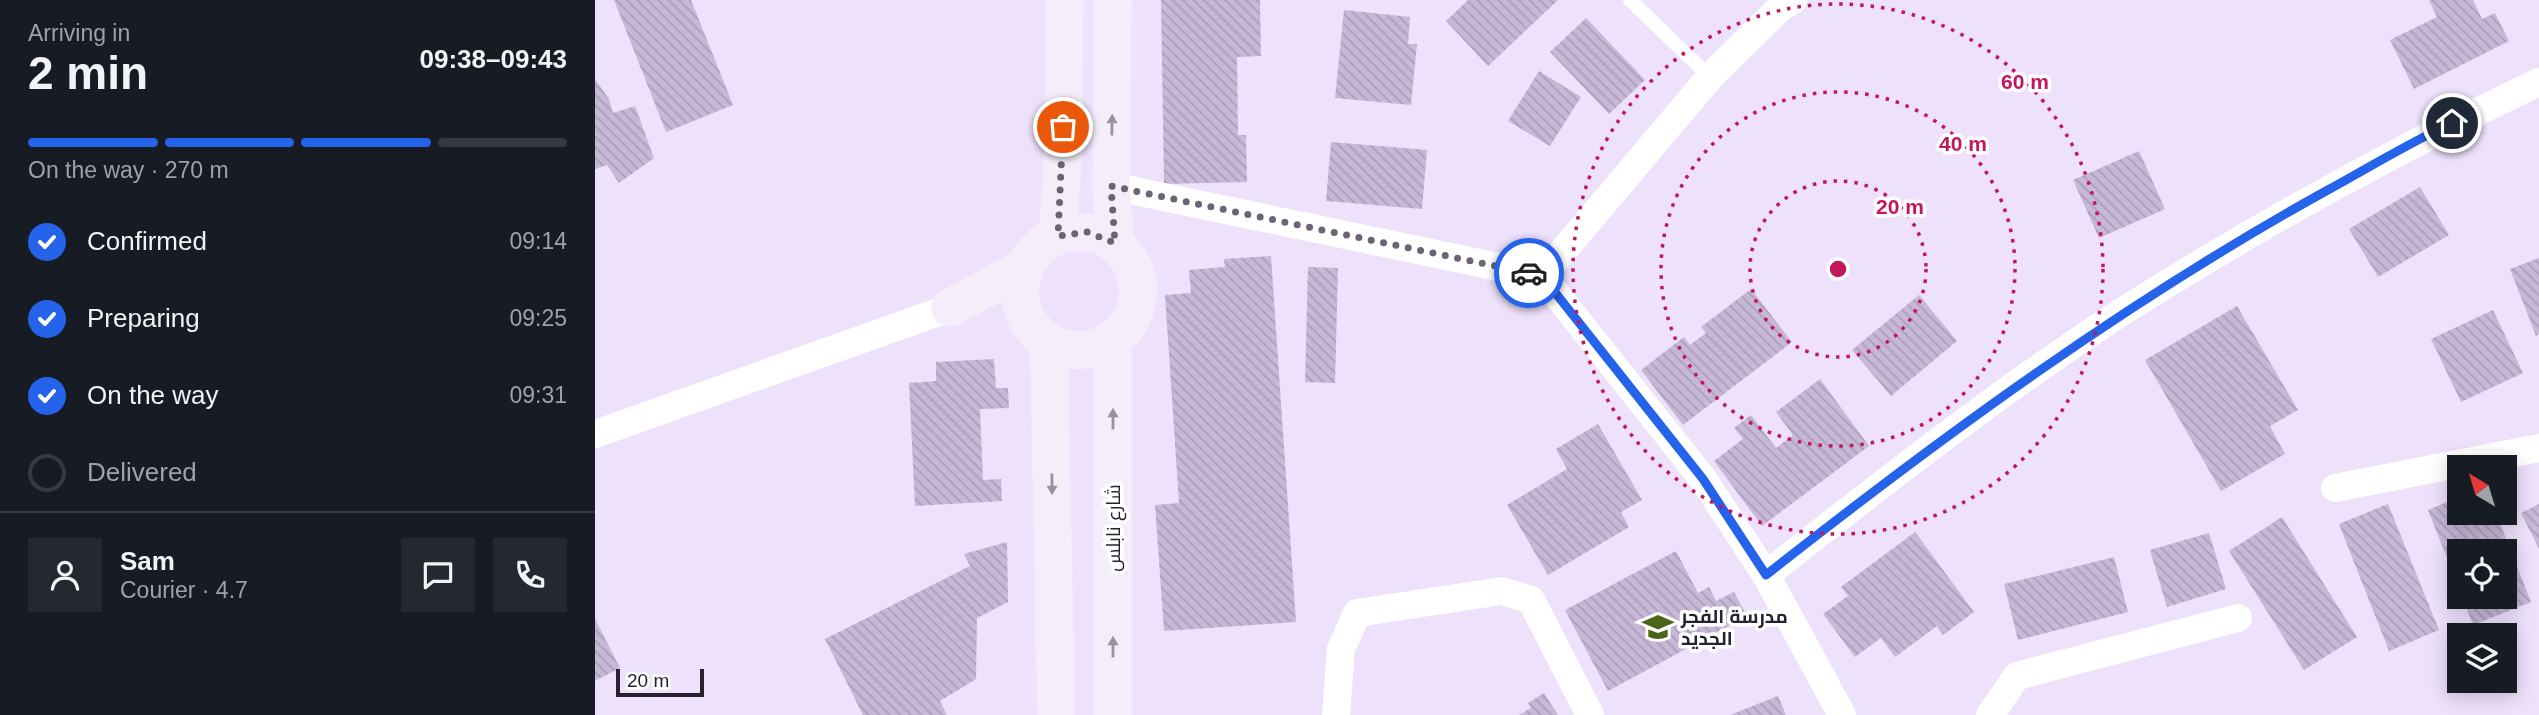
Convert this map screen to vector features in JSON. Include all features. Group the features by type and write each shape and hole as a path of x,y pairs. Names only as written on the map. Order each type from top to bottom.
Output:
{"main road":[{"path":"1058,236 1063,153 1065,0"},
{"path":"1113,0 1111,186 1115,243"},
{"path":"950,308 997,315 1039,333 1081,350 1098,348 1127,328 1136,311 1140,292 1137,273 1129,256 1115,243 1087,232 1058,236 1033,254 1025,267 1020,296 1039,333 1056,715"},
{"path":"950,308 1025,267"},
{"name":"شارع نابلس","path":"1113,340 1113,715"}],"street":[{"path":"1542,276 1710,77 1781,7 1793,0"},
{"path":"1766,575 2011,390 2123,312 2243,237 2431,133 2539,82"},
{"path":"1111,186 1542,276 1703,479 1766,575 1842,715"},
{"path":"595,434 950,308"},
{"path":"2335,488 2539,448"},
{"path":"1336,715 1341,649 1357,613 1501,591 1531,600 1590,715"},
{"path":"1990,715 2017,676 2238,618"}],"lane":[{"path":"1630,0 1710,77"}],"building":[{"path":"614,0 691,0 733,105 666,132"},
{"path":"1161,0 1260,0 1261,56 1237,57 1238,135 1246,135 1247,182 1164,184"},
{"path":"1468,0 1558,0 1488,66 1446,21"},
{"path":"2429,0 2473,0 2482,19 2495,13 2509,41 2414,89 2390,40 2437,17"},
{"path":"1344,10 1410,17 1408,44 1417,44 1411,105 1335,98"},
{"path":"1586,18 1645,80 1609,114 1550,52"},
{"path":"1539,71 1581,97 1550,146 1508,121"},
{"path":"595,79 609,99 613,113 635,106 654,158 619,183 607,165 595,169"},
{"path":"1331,142 1427,150 1422,209 1326,201"},
{"path":"2139,151 2165,209 2099,238 2073,180"},
{"path":"2420,187 2449,235 2378,277 2349,229"},
{"path":"1271,256 1296,622 1164,631 1155,505 1179,503 1165,295 1191,293 1189,270 1225,267 1224,259"},
{"path":"2539,258 2539,334 2536,336 2510,269"},
{"path":"1308,267 1338,268 1335,383 1305,382"},
{"path":"1751,289 1792,342 1683,425 1641,370 1684,337 1690,345 1706,333 1701,327"},
{"path":"1919,295 1957,341 1891,396 1852,350"},
{"path":"2237,306 2298,410 2270,426 2285,454 2221,491 2145,360"},
{"path":"2493,310 2523,373 2461,402 2431,339"},
{"path":"994,359 996,388 1008,388 1009,408 980,409 983,480 1001,479 1002,501 915,506 909,383 936,381 936,362"},
{"path":"1820,379 1869,446 1762,526 1714,461 1743,439 1734,428 1751,415 1776,448 1793,435 1776,412"},
{"path":"1598,424 1642,500 1621,512 1629,527 1548,575 1507,505 1567,469 1556,449"},
{"path":"2447,502 2447,525 2501,525 2506,539 2447,539 2447,558 2428,510"},
{"path":"2388,504 2439,630 2389,651 2339,524"},
{"path":"2539,504 2539,549 2521,513"},
{"path":"2282,517 2357,637 2304,670 2229,551"},
{"path":"1915,532 1974,612 1943,635 1937,626 1895,657 1881,638 1855,657 1823,614 1848,596 1841,587"},
{"path":"2209,533 2226,589 2167,607 2150,550"},
{"path":"1007,542 1008,602 977,618 976,679 940,701 947,715 863,715 825,639 970,566 964,554"},
{"path":"1676,551 1698,593 1709,587 1716,601 1734,592 1747,616 1608,691 1565,610"},
{"path":"2114,557 2128,612 2018,640 2004,584"},
{"path":"2517,566 2531,602 2517,608"},
{"path":"2467,609 2513,609 2478,623 2472,623"},
{"path":"595,619 620,668 595,681"},
{"path":"1544,693 1558,715 1519,715 1531,708 1528,703"},
{"path":"1778,696 1786,715 1730,715"}],"way so far":[{"path":"1063,127 1058,236 1087,232 1102,235 1115,243 1111,186 1529,273"}],"place":[{"name":"مدرسة الفجر الجديد","path":"1658,627"}],"route":[{"path":"1529,273 1542,276 1703,479 1766,575 2022,382 2123,312 2243,237 2452,123"}]}
